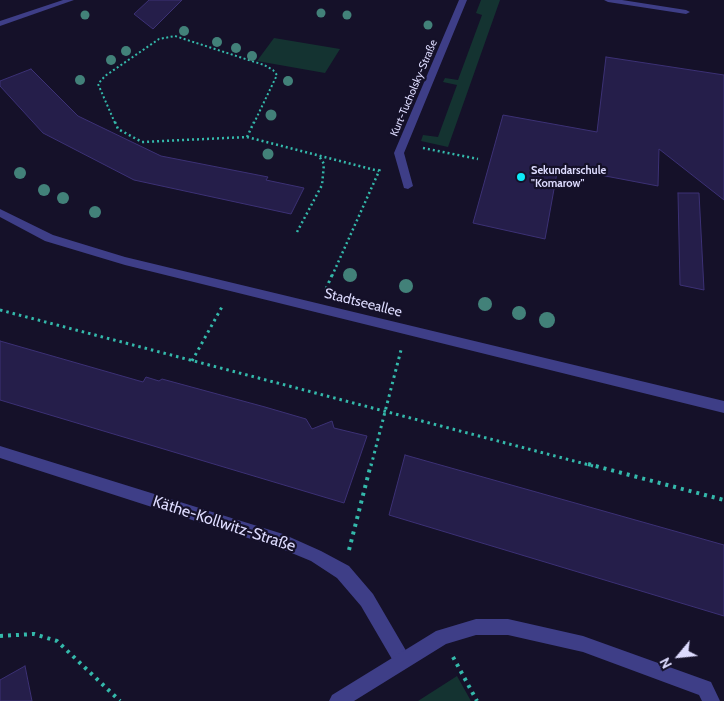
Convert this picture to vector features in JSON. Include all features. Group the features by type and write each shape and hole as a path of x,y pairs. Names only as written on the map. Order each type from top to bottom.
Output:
{"street":[{"path":"0,24 70,0"},
{"name":"Kurt-Tucholsky-Straße","path":"408,186 399,153 464,0"},
{"path":"608,0 686,12"},
{"name":"Stadtseeallee","path":"0,213 49,238 77,247 406,330 724,407"},
{"name":"Käthe-Kollwitz-Straße","path":"0,452 283,542 316,556 343,572 367,600 402,660"},
{"path":"338,701 442,637 476,627 508,627 583,644 705,688 711,701"}],"path":[{"path":"247,137 277,75 273,70 264,65 175,36 159,39 113,71 98,84 118,129 142,142 247,137 378,170"},
{"path":"403,143 478,160"},
{"path":"318,308 378,170 399,153"},
{"path":"296,232 322,185 324,164 319,155"},
{"path":"192,360 233,287"},
{"path":"0,310 724,500"},
{"path":"343,572 406,330"},
{"path":"0,636 34,634 56,641 120,701"},
{"path":"442,637 477,701"}],"green space":[{"path":"481,0 500,0 448,147 421,141 423,135 438,137 457,85 443,82 445,78 458,80 482,15 476,13"},
{"path":"274,38 340,49 325,73 257,61"},
{"path":"457,676 471,701 418,701"}],"building":[{"path":"149,0 182,0 153,29 134,14"},
{"path":"606,57 724,75 724,200 659,149 658,186 558,167 545,239 473,223 503,115 597,132"},
{"path":"31,69 78,116 161,156 268,177 266,180 304,188 291,214 134,180 43,133 0,86 0,81"},
{"path":"678,193 699,193 704,290 680,285"},
{"path":"0,341 143,382 146,377 159,381 162,379 265,407 306,419 312,429 332,421 334,428 367,436 344,503 0,400"},
{"path":"405,455 724,545 724,616 389,515"},
{"path":"25,666 32,701 0,701 0,680"}],"place":[{"name":"Sekundarschule \"Komarow\"","path":"521,177"}]}
